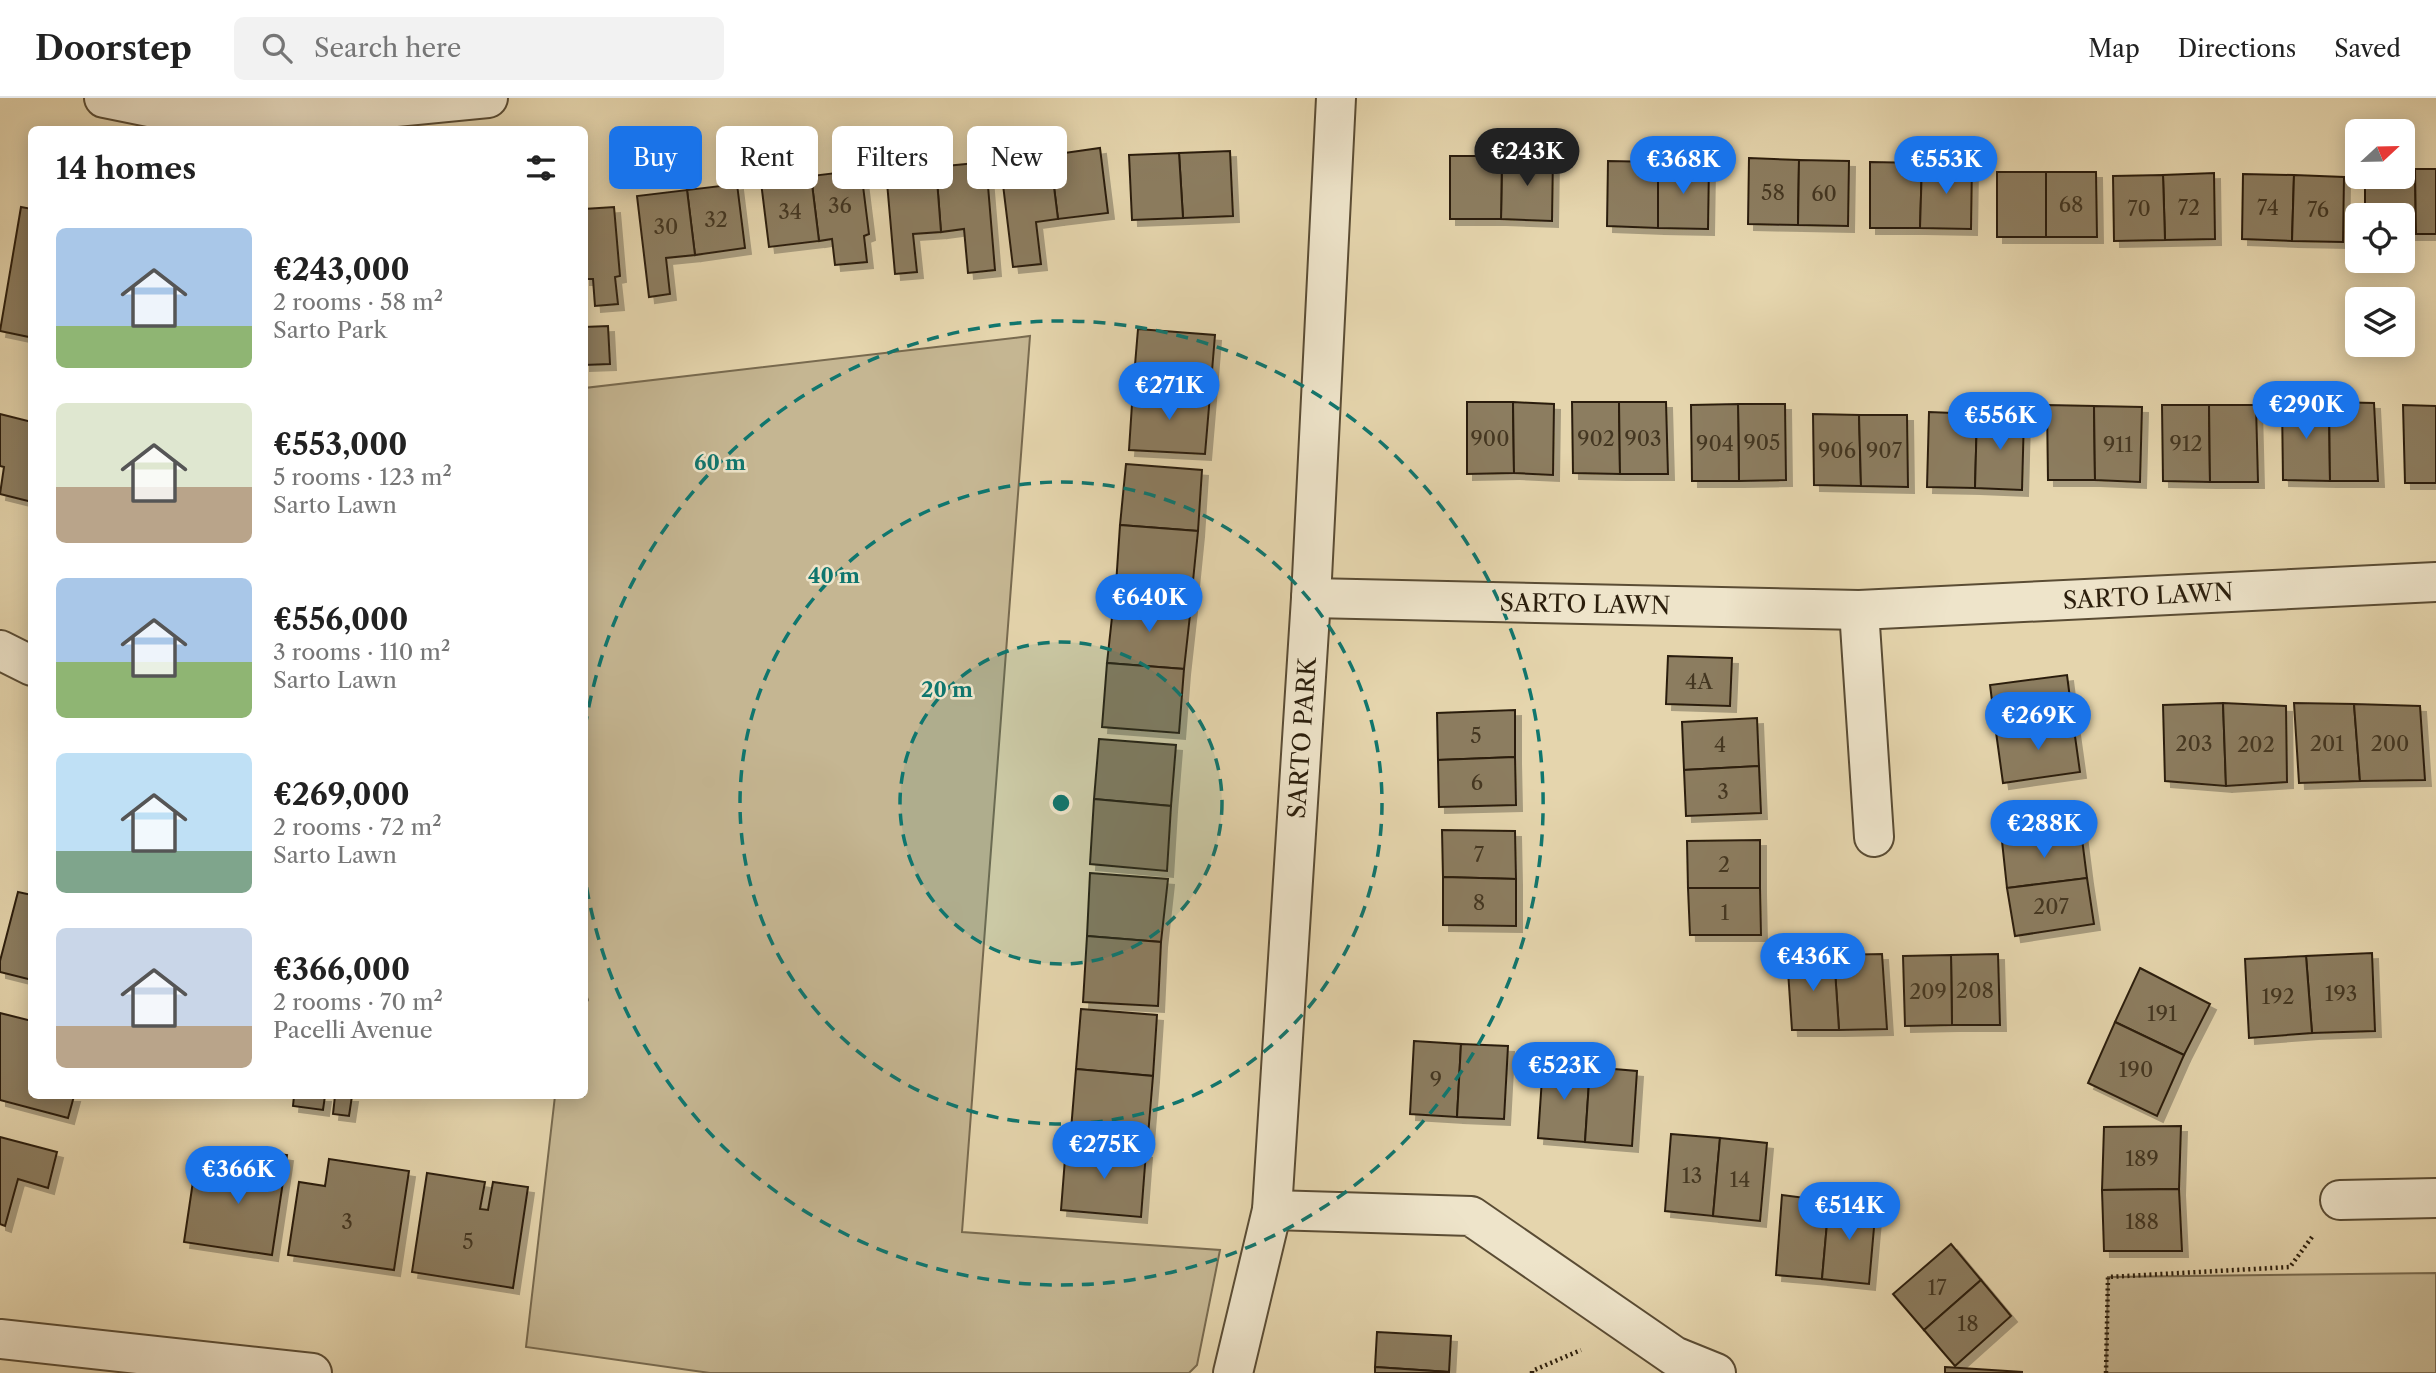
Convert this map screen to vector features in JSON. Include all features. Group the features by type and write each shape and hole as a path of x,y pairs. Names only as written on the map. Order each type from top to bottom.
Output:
{"street":[{"path":"104,98 173,112 334,113 488,98"},
{"name":"SARTO PARK","path":"1233,1373 1272,1210 1311,598 1336,98"},
{"name":"SARTO LAWN","path":"1311,598 1859,610 2436,582"},
{"path":"1859,610 1874,837"},
{"path":"0,650 28,664"},
{"path":"2340,1200 2436,1198"},
{"path":"1272,1210 1471,1216 1674,1356 1716,1373"},
{"path":"0,1339 312,1373"}],"path":[{"path":"2106,1373 2108,1277 2290,1267 2340,1200"}],"shaded area":[{"path":"1030,336 962,1232 1220,1250 1197,1365 1189,1373 710,1373 526,1347 555,1099 588,1099 588,388"},
{"path":"2436,1273 2436,1373 2106,1373 2108,1277"}],"building":[{"path":"1100,148 1108,213 1058,219 1054,189 1067,189 1067,153"},
{"path":"1230,151 1233,216 1183,218 1179,153"},
{"path":"1179,153 1183,218 1132,220 1129,155"},
{"path":"1553,155 1552,221 1501,219 1502,156"},
{"path":"1450,156 1502,156 1501,219 1450,219"},
{"path":"1749,158 1799,160 1798,225 1748,224"},
{"path":"1799,160 1849,161 1848,226 1798,225"},
{"path":"1608,161 1658,162 1658,228 1607,226"},
{"path":"1658,162 1709,164 1708,229 1658,228"},
{"path":"1870,162 1922,163 1920,228 1870,228"},
{"path":"1922,163 1972,163 1971,229 1920,228"},
{"path":"967,164 967,189 988,189 995,270 968,273 964,229 941,232 938,189 953,189 953,165"},
{"path":"2415,169 2416,234 2415,203 2365,203 2365,189 2415,189"},
{"path":"2415,169 2436,169 2436,234 2416,234"},
{"path":"1997,172 2046,172 2046,237 1997,237"},
{"path":"2046,172 2096,172 2097,237 2046,237"},
{"path":"832,173 832,189 863,189 869,234 864,236 867,262 835,265 832,239 819,241 813,189 818,189 818,175"},
{"path":"2214,173 2215,239 2165,240 2163,175"},
{"path":"2243,174 2294,175 2292,241 2242,239"},
{"path":"2163,175 2165,240 2114,241 2113,176"},
{"path":"2294,175 2344,177 2343,242 2292,241"},
{"path":"738,189 745,248 695,255 687,190"},
{"path":"762,189 813,189 819,241 769,247"},
{"path":"888,189 938,189 941,232 913,234 917,272 895,274"},
{"path":"1004,189 1054,189 1058,219 1036,222 1041,264 1013,267"},
{"path":"687,190 695,255 666,258 670,294 649,297 637,196"},
{"path":"21,207 28,208 28,337 0,331"},
{"path":"614,207 620,276 615,277 618,304 595,306 593,279 588,279 588,209"},
{"path":"608,326 610,364 588,365 588,327"},
{"path":"1138,329 1215,335 1210,395 1133,389"},
{"path":"1133,389 1210,395 1205,454 1129,450"},
{"path":"1467,402 1513,402 1514,473 1467,474"},
{"path":"1513,402 1554,404 1553,475 1514,473"},
{"path":"1572,402 1619,402 1620,474 1573,473"},
{"path":"1619,402 1666,402 1668,474 1620,474"},
{"path":"2282,402 2329,402 2330,481 2283,480"},
{"path":"2329,402 2374,403 2378,481 2330,481"},
{"path":"1738,404 1785,404 1786,480 1739,481"},
{"path":"1738,404 1739,481 1692,481 1691,405"},
{"path":"2047,405 2094,406 2095,480 2048,480"},
{"path":"2162,405 2209,405 2210,482 2163,481"},
{"path":"2209,405 2256,405 2258,482 2210,482"},
{"path":"2403,405 2436,406 2436,483 2405,483"},
{"path":"2094,406 2142,407 2140,482 2095,480"},
{"path":"1929,412 1977,414 1975,488 1927,487"},
{"path":"0,414 28,421 28,501 0,494 4,467 0,466"},
{"path":"1813,414 1859,415 1861,486 1814,485"},
{"path":"1977,414 2024,416 2022,490 1975,488"},
{"path":"1859,415 1907,415 1908,487 1861,486"},
{"path":"1126,464 1202,470 1198,531 1120,525"},
{"path":"1120,525 1198,531 1192,591 1116,585"},
{"path":"1114,599 1191,606 1184,669 1107,663"},
{"path":"1668,656 1732,658 1730,706 1666,704"},
{"path":"1107,663 1184,669 1179,733 1102,727"},
{"path":"2067,675 2073,722 1996,732 1990,685"},
{"path":"2223,703 2226,786 2165,781 2163,705"},
{"path":"2223,703 2286,706 2287,782 2226,786"},
{"path":"2294,703 2354,704 2360,781 2299,783"},
{"path":"2354,704 2420,706 2425,780 2360,781"},
{"path":"1515,710 1515,757 1438,760 1437,713"},
{"path":"1757,718 1759,766 1684,770 1682,722"},
{"path":"2073,722 2080,772 2003,783 1996,732"},
{"path":"1099,739 1176,745 1171,806 1094,799"},
{"path":"1515,757 1516,805 1439,807 1438,760"},
{"path":"1759,766 1761,813 1686,816 1684,770"},
{"path":"1094,799 1171,806 1167,871 1090,864"},
{"path":"1442,830 1515,831 1516,879 1443,877"},
{"path":"2081,831 2087,878 2007,888 2002,841"},
{"path":"1760,840 1760,888 1688,888 1687,841"},
{"path":"1090,873 1168,879 1161,942 1087,936"},
{"path":"1443,877 1516,879 1516,926 1443,925"},
{"path":"2087,878 2094,924 2015,936 2007,888"},
{"path":"1688,888 1760,888 1761,935 1690,935"},
{"path":"18,892 28,894 28,979 0,972 0,961"},
{"path":"1087,936 1161,942 1158,1006 1083,1002"},
{"path":"2372,953 2375,1031 2312,1033 2306,956"},
{"path":"1882,954 1887,1029 1839,1030 1834,955"},
{"path":"1998,954 2000,1025 1952,1025 1951,955"},
{"path":"1834,955 1839,1030 1792,1030 1787,956"},
{"path":"1951,955 1952,1025 1905,1026 1903,956"},
{"path":"2306,956 2312,1033 2249,1038 2245,959"},
{"path":"2140,968 2210,1004 2184,1055 2115,1022"},
{"path":"1081,1009 1157,1015 1153,1076 1076,1069"},
{"path":"0,1013 28,1020 28,1099 73,1099 68,1118 0,1100"},
{"path":"2115,1022 2184,1055 2157,1116 2088,1083"},
{"path":"1414,1041 1461,1044 1457,1117 1410,1114"},
{"path":"1461,1044 1508,1046 1504,1119 1457,1117"},
{"path":"1543,1063 1590,1067 1585,1142 1538,1138"},
{"path":"1590,1067 1637,1071 1632,1146 1585,1142"},
{"path":"1076,1069 1153,1076 1148,1136 1071,1130"},
{"path":"294,1099 325,1099 323,1110 293,1106"},
{"path":"335,1099 352,1099 349,1116 333,1114"},
{"path":"2181,1126 2179,1189 2102,1190 2104,1127"},
{"path":"1671,1134 1720,1138 1713,1216 1665,1211"},
{"path":"0,1137 57,1152 48,1188 18,1179 5,1226 0,1224"},
{"path":"1720,1138 1767,1143 1760,1221 1713,1216"},
{"path":"1066,1146 1146,1152 1141,1217 1061,1210"},
{"path":"252,1150 287,1155 272,1255 184,1242 195,1168 248,1176"},
{"path":"329,1159 409,1171 394,1270 288,1255 299,1182 325,1186"},
{"path":"427,1173 485,1182 480,1209 488,1210 493,1182 528,1187 513,1288 412,1272"},
{"path":"2179,1189 2182,1251 2104,1251 2102,1190"},
{"path":"1782,1195 1829,1201 1822,1279 1776,1275"},
{"path":"1829,1201 1876,1205 1869,1284 1822,1279"},
{"path":"1951,1244 1981,1280 1924,1330 1893,1294"},
{"path":"1981,1280 2011,1316 1955,1366 1924,1330"},
{"path":"1377,1332 1451,1336 1449,1372 1375,1367"},
{"path":"1375,1367 1449,1372 1449,1373 1375,1373"},
{"path":"1945,1367 2022,1372 2022,1373 1945,1373"}]}
